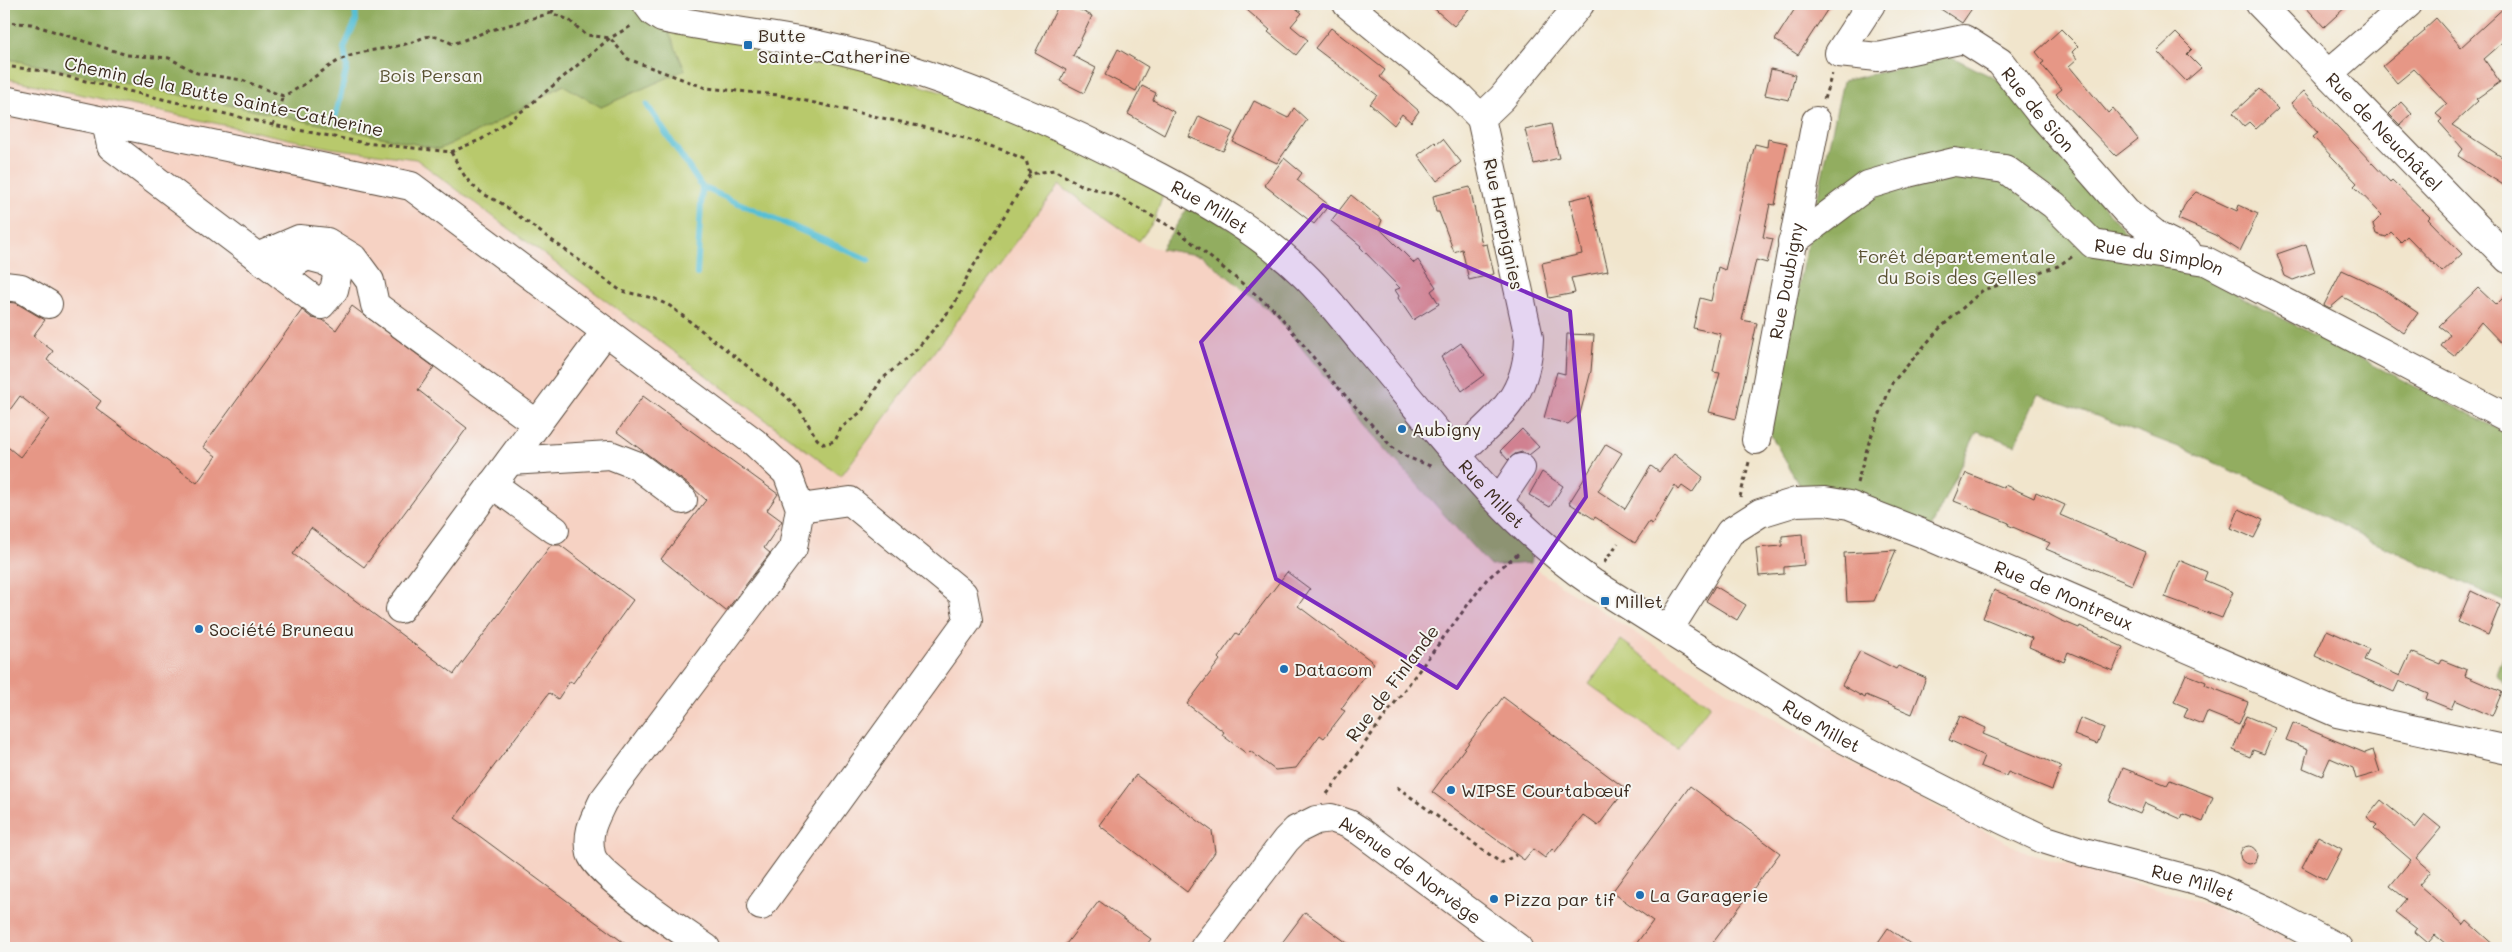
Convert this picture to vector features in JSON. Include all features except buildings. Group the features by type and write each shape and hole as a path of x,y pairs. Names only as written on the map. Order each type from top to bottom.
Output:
{"street":[{"path":"1347,4 1460,97 1480,118 1502,98 1580,4"},
{"path":"1839,53 1871,4"},
{"name":"Rue de Neuchâtel","path":"2260,4 2508,259"},
{"path":"2328,74 2408,4"},
{"name":"Rue Millet","path":"650,8 662,18 818,45 941,79 1015,107 1111,152 1217,209 1250,230 1305,275 1458,455 1499,501 1559,561 1830,732 2001,819 2043,839 2084,852 2211,885 2266,910 2338,948"},
{"name":"Rue de Sion","path":"1839,53 1878,57 1964,39 2000,62 2040,113 2126,210 2159,237 2206,261"},
{"path":"4,100 411,186 754,442 787,473 800,508 793,548 604,801 590,828 591,856 611,878 706,948"},
{"name":"Rue Harpignies","path":"1458,455 1504,413 1523,380 1528,362 1529,338 1480,118"},
{"name":"Rue Daubigny","path":"1756,440 1816,121"},
{"path":"106,122 111,146 268,264 299,238 327,242 353,258 370,281 375,305 537,424"},
{"name":"Rue du Simplon","path":"1792,242 1868,185 1954,162 2005,169 2054,205 2093,244 2206,261 2508,418"},
{"path":"4,286 21,288 48,304"},
{"path":"400,609 606,331"},
{"path":"510,461 610,455 636,465 683,500"},
{"path":"1499,501 1521,468"},
{"path":"492,484 555,530"},
{"path":"761,906 968,620 963,594 850,501 800,508"},
{"name":"Rue de Montreux","path":"1669,629 1730,532 1760,513 1796,502 1825,501 1849,505 1921,533 2337,714 2508,750"},
{"name":"Avenue de Norvège","path":"1204,948 1286,840 1304,825 1331,818 1349,824 1360,831 1518,948"}],"path":[{"path":"4,22 31,24 126,55 169,58 197,73 242,80 283,96 302,88 340,60 364,50 404,45 423,36 440,37 453,44 551,12 558,4"},
{"path":"452,152 469,184 481,194 501,203 621,291 653,298 670,306 787,397 801,412 817,439 824,444 835,441 841,428 862,411 881,380 916,349 954,304 968,275 1030,174 1026,160 1003,150 941,131 779,95 718,89 689,83 628,59 610,38 586,34 568,20 551,12"},
{"name":"Chemin de la Butte Sainte-Catherine","path":"4,66 43,71 273,125 365,143 452,152 482,139 525,109 610,38"},
{"path":"1816,121 1839,53"},
{"path":"273,125 283,96"},
{"path":"1030,174 1054,170 1081,185 1115,195 1178,231"},
{"path":"1856,487 1869,442 1892,383 1939,329 1983,290 2058,266 2093,244"},
{"path":"1730,532 1756,440"},
{"name":"Rue de Finlande","path":"1331,818 1331,805 1326,796 1327,794 1487,579 1497,570"},
{"path":"1397,787 1501,863 1516,855"}],"highlighted area":[{"path":"1323,205 1570,311 1586,497 1457,688 1276,579 1201,342"}],"shaded area":[{"path":"4,78 331,148 416,159 841,476 1059,185 1139,241 1151,247 1202,256 1275,315 1365,426 1490,566 1531,563 1535,569 1728,691 1824,749 2029,854 2181,896 2250,920 2304,948 4,948"}],"green space":[{"name":"Bois Persan","path":"4,4 645,4 664,21 685,70 601,107 563,85 488,127 439,149 4,58"},
{"path":"664,21 786,46 1026,117 1164,192 1154,221 1139,241 1059,185 841,476 416,159 331,148 4,78 4,58 439,149 488,127 564,85 601,107 684,70"},
{"name":"Forêt départementale du Bois des Gelles","path":"1950,56 2012,87 2049,141 2128,235 2256,305 2508,434 2508,603 2371,541 2277,491 2184,449 2038,394 2015,445 1977,431 1931,528 1799,485 1767,428 1843,81"},
{"path":"1191,203 1283,263 1530,544 1531,563 1490,566 1365,426 1275,315 1202,256 1161,249"},
{"path":"1621,640 1710,705 1677,749 1589,684"},
{"path":"2508,641 2508,687 2496,674"}],"waterway":[{"path":"336,115 347,67 344,48 356,21 355,4"},
{"path":"647,105 702,187 869,260"},
{"path":"697,274 702,187"}],"place":[{"name":"Butte Sainte-Catherine","path":"748,45"},
{"name":"Aubigny","path":"1402,429"},
{"name":"Millet","path":"1605,601"},
{"name":"Société Bruneau","path":"199,629"},
{"name":"Datacom","path":"1284,669"},
{"name":"WIPSE Courtabœuf","path":"1451,790"},
{"name":"La Garagerie","path":"1640,895"},
{"name":"Pizza par tif","path":"1494,899"}]}
